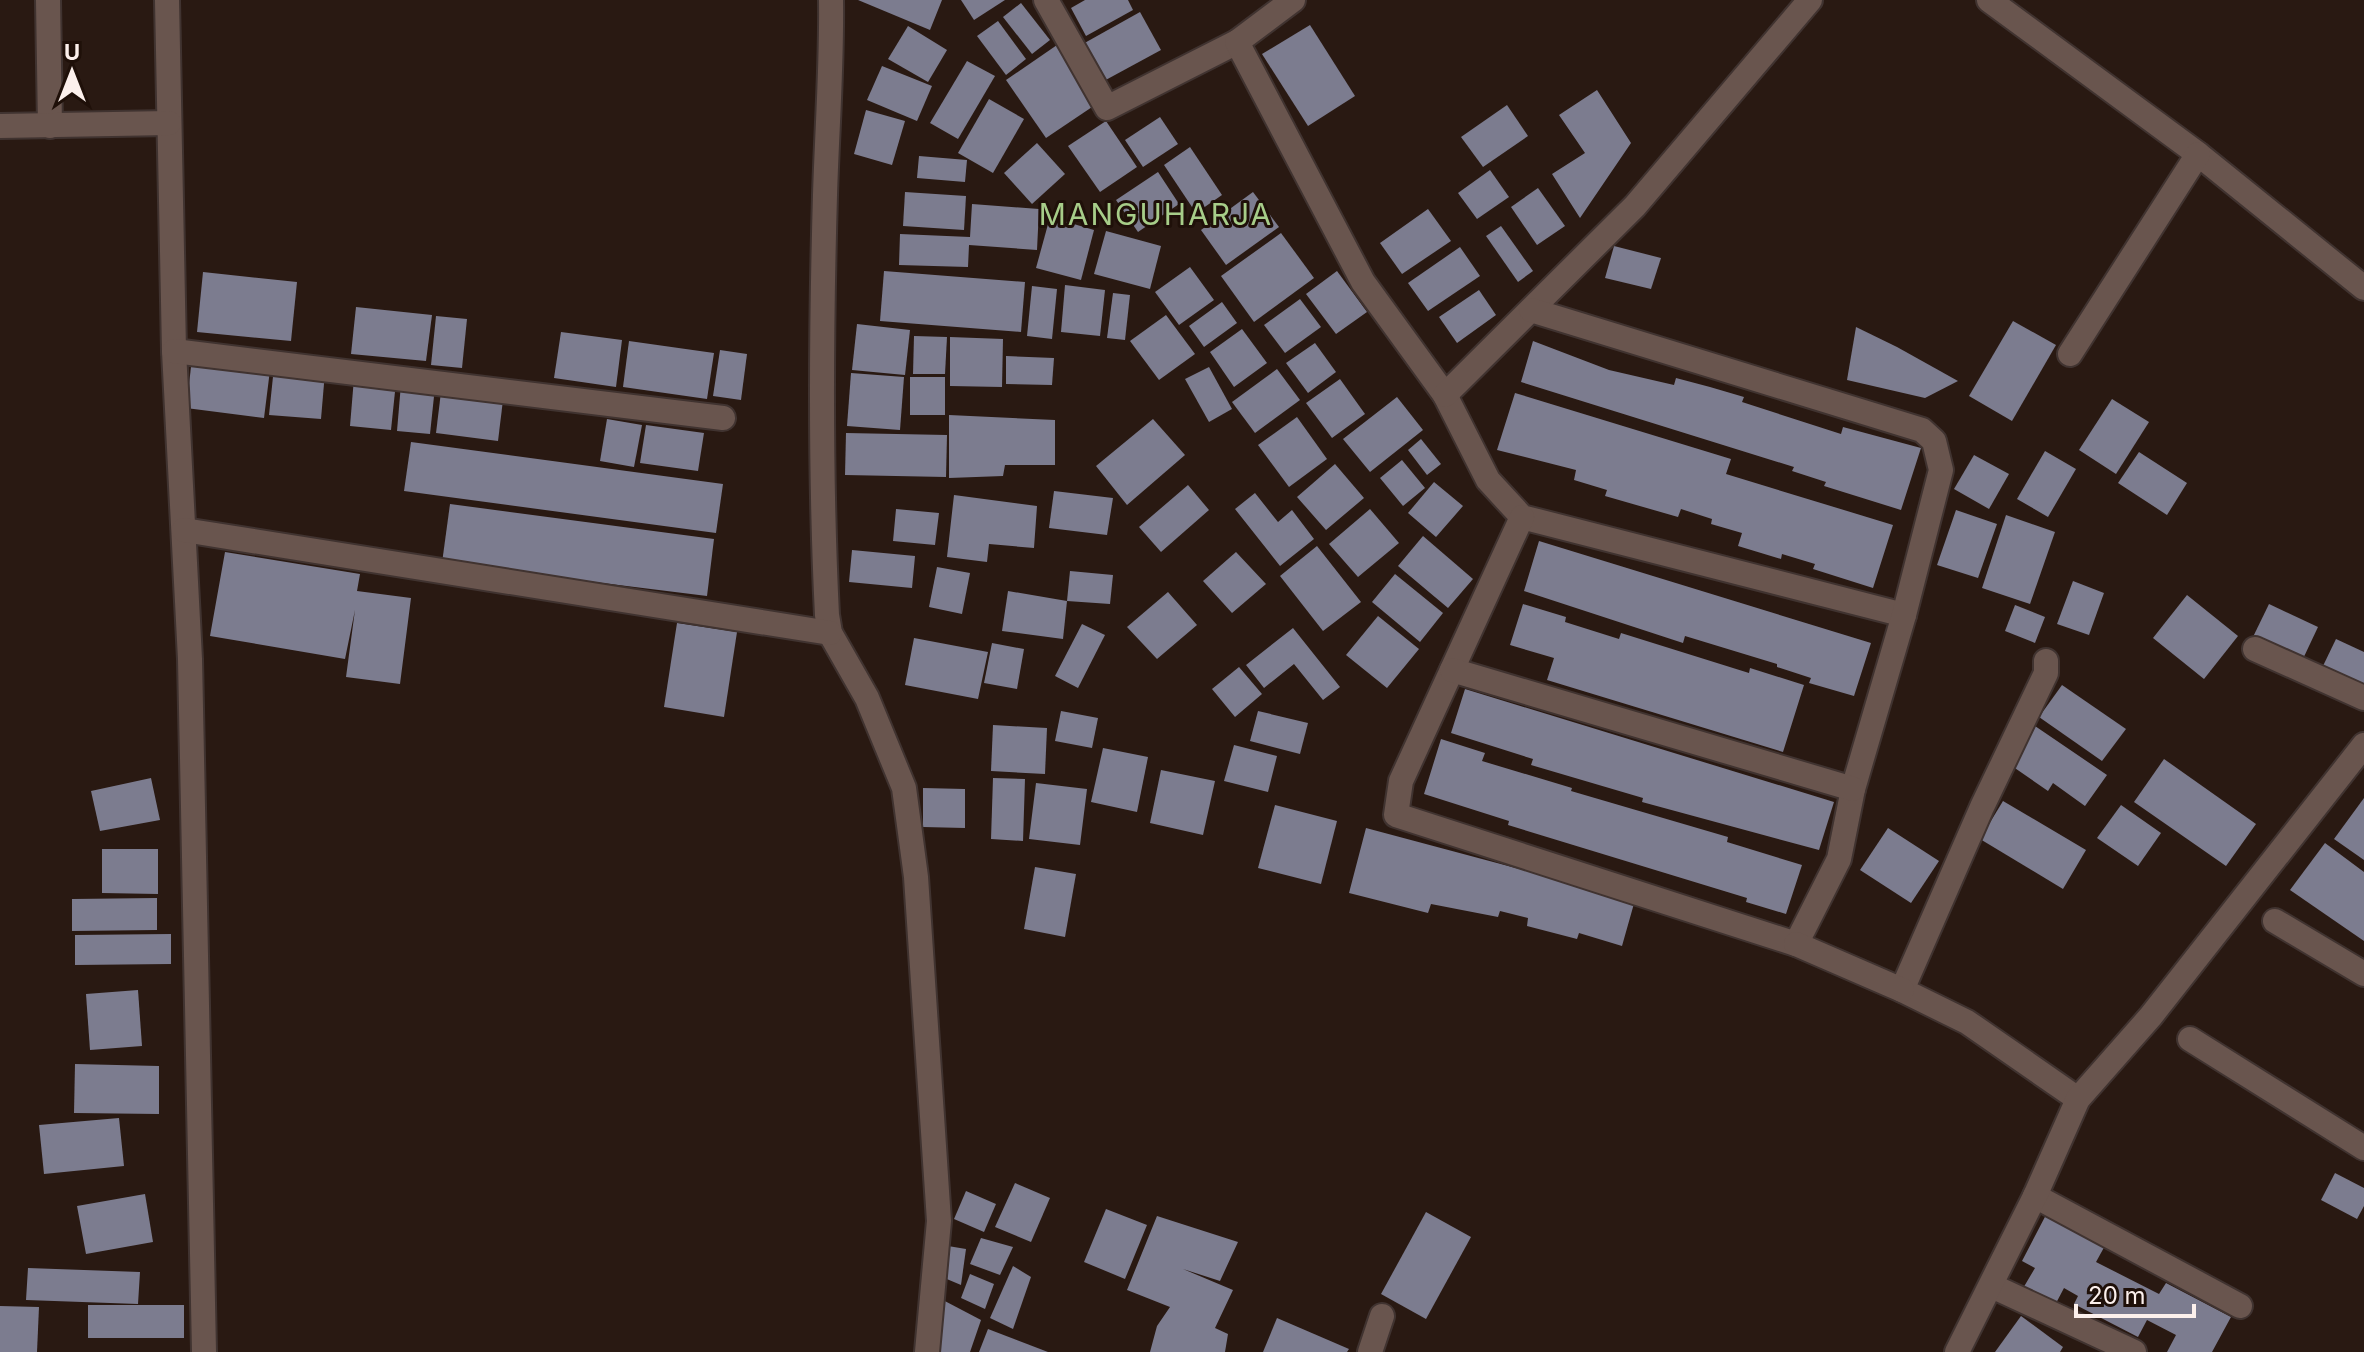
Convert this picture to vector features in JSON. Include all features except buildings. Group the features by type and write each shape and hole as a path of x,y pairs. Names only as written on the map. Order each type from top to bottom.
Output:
{"street":[{"path":"48,0 50,126"},
{"path":"167,0 174,351 184,530 204,1352"},
{"path":"831,0 833,63 825,191 820,470 830,633 867,698 904,788 916,877 939,1221 927,1352"},
{"path":"1046,0 1107,108 1237,42 1293,0"},
{"path":"1445,395 1635,206 1810,0"},
{"path":"1989,0 2198,154 2364,288"},
{"path":"1237,42 1363,282 1445,395 1488,480 1522,517 1904,615"},
{"path":"0,126 169,123"},
{"path":"2070,354 2198,154"},
{"path":"1531,310 1922,430 1934,441 1941,470 1904,615 1853,789 1839,859 1796,944"},
{"path":"174,351 506,389 723,418"},
{"path":"1522,517 1401,781 1396,815 1796,944 1967,1022 2078,1099"},
{"path":"184,530 830,633"},
{"path":"2255,649 2364,698"},
{"path":"1902,990 1982,807 2046,673 2046,661"},
{"path":"1452,670 1853,789"},
{"path":"1957,1352 1992,1286 2078,1099 2151,1016 2359,760"},
{"path":"2275,921 2364,974"},
{"path":"2190,1039 2364,1148"},
{"path":"2035,1196 2240,1306"},
{"path":"1992,1286 2134,1352"},
{"path":"1370,1352 1382,1316"}],"district":[{"name":"MANGUHARJA","path":"1156,215"}]}
